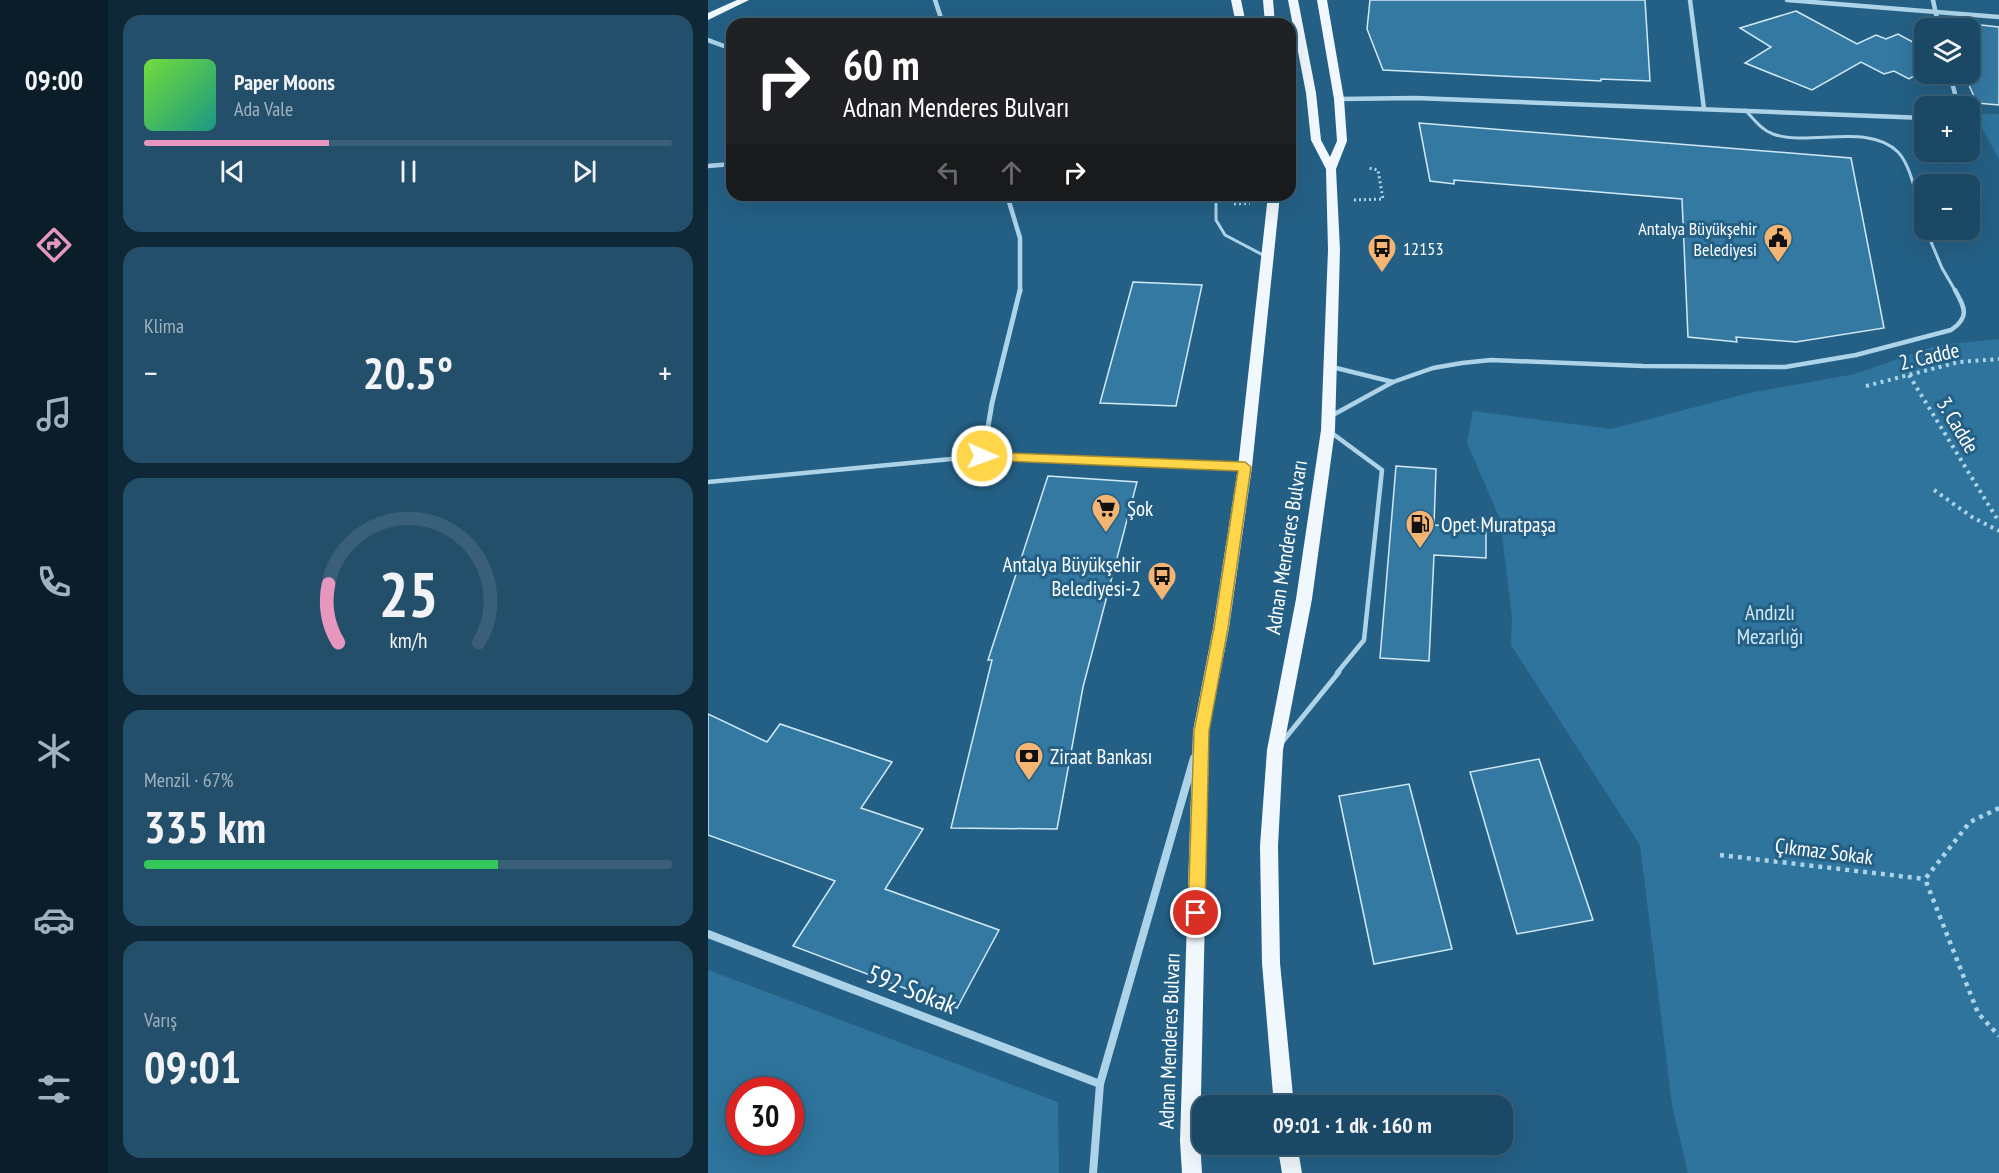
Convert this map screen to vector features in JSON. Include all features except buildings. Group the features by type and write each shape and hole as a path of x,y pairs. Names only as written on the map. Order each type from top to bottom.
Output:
{"main road":[{"path":"708,6 720,0"},
{"path":"708,17 744,0"},
{"path":"1236,0 1240,18"},
{"path":"1268,0 1270,18"},
{"name":"Adnan Menderes Bulvarı","path":"1283,1095 1271,963 1269,846 1275,750 1304,598 1328,424 1334,250 1331,169 1316,140 1311,93 1293,0"},
{"path":"1322,0 1340,99 1342,141 1331,169"},
{"name":"Adnan Menderes Bulvarı","path":"1192,1173 1190,1141 1201,731 1221,628 1245,467 1274,201"},
{"path":"1289,1155 1292,1173"}],"street":[{"path":"935,0 941,18"},
{"path":"1690,0 1704,109"},
{"path":"1787,0 1999,17"},
{"path":"1933,0 1937,18"},
{"path":"708,40 726,47"},
{"path":"1340,99 1415,98 1914,118"},
{"path":"708,166 726,164"},
{"path":"1009,201 1020,238 1020,297 992,404 982,456 1245,467"},
{"path":"1093,1173 1100,1084 1201,731"},
{"name":"592 Sokak","path":"708,934 1100,1084"}],"lane":[{"path":"1745,111 1774,135 1864,138 1889,145 1901,157 1914,195"},
{"path":"1215,201 1216,220 1225,235 1269,258"},
{"path":"1275,750 1364,640 1382,470 1328,424 1393,382 1433,368 1491,360 1643,366 1785,367 1856,355 1951,330 1964,317 1963,304 1941,268 1930,240"},
{"path":"1330,366 1393,382"},
{"path":"708,482 982,456"}],"path":[{"path":"1347,200 1383,199 1378,170 1368,168"},
{"path":"1227,204 1251,203"},
{"name":"2. Cadde","path":"1866,386 1959,362 1999,359"},
{"name":"3. Cadde","path":"1909,375 1999,522"},
{"path":"1935,490 1972,517 1999,531"},
{"path":"1999,808 1970,822 1925,879 1978,1013 1999,1036"},
{"name":"Çıkmaz Sokak","path":"1720,855 1925,879"}],"green space":[{"path":"1980,114 1999,114 1999,160 1980,124"},
{"name":"Andızlı Mezarlığı","path":"1999,339 1999,1173 1688,1173 1672,1105 1640,845 1511,645 1512,617 1500,519 1467,443 1473,411 1611,429 1749,393 1855,374 1938,345"},
{"path":"708,970 1058,1102 1059,1173 708,1173"}],"place":[{"name":"Antalya Büyükşehir Belediyesi","path":"1778,264"},
{"name":"12153","path":"1382,274"},
{"name":"Şok","path":"1106,534"},
{"name":"Opet Muratpaşa","path":"1420,550"},
{"name":"Antalya Büyükşehir Belediyesi-2","path":"1162,602"},
{"name":"Ziraat Bankası","path":"1029,782"}],"route":[{"path":"982,456 1245,467 1221,628 1201,731 1196,913"}]}
